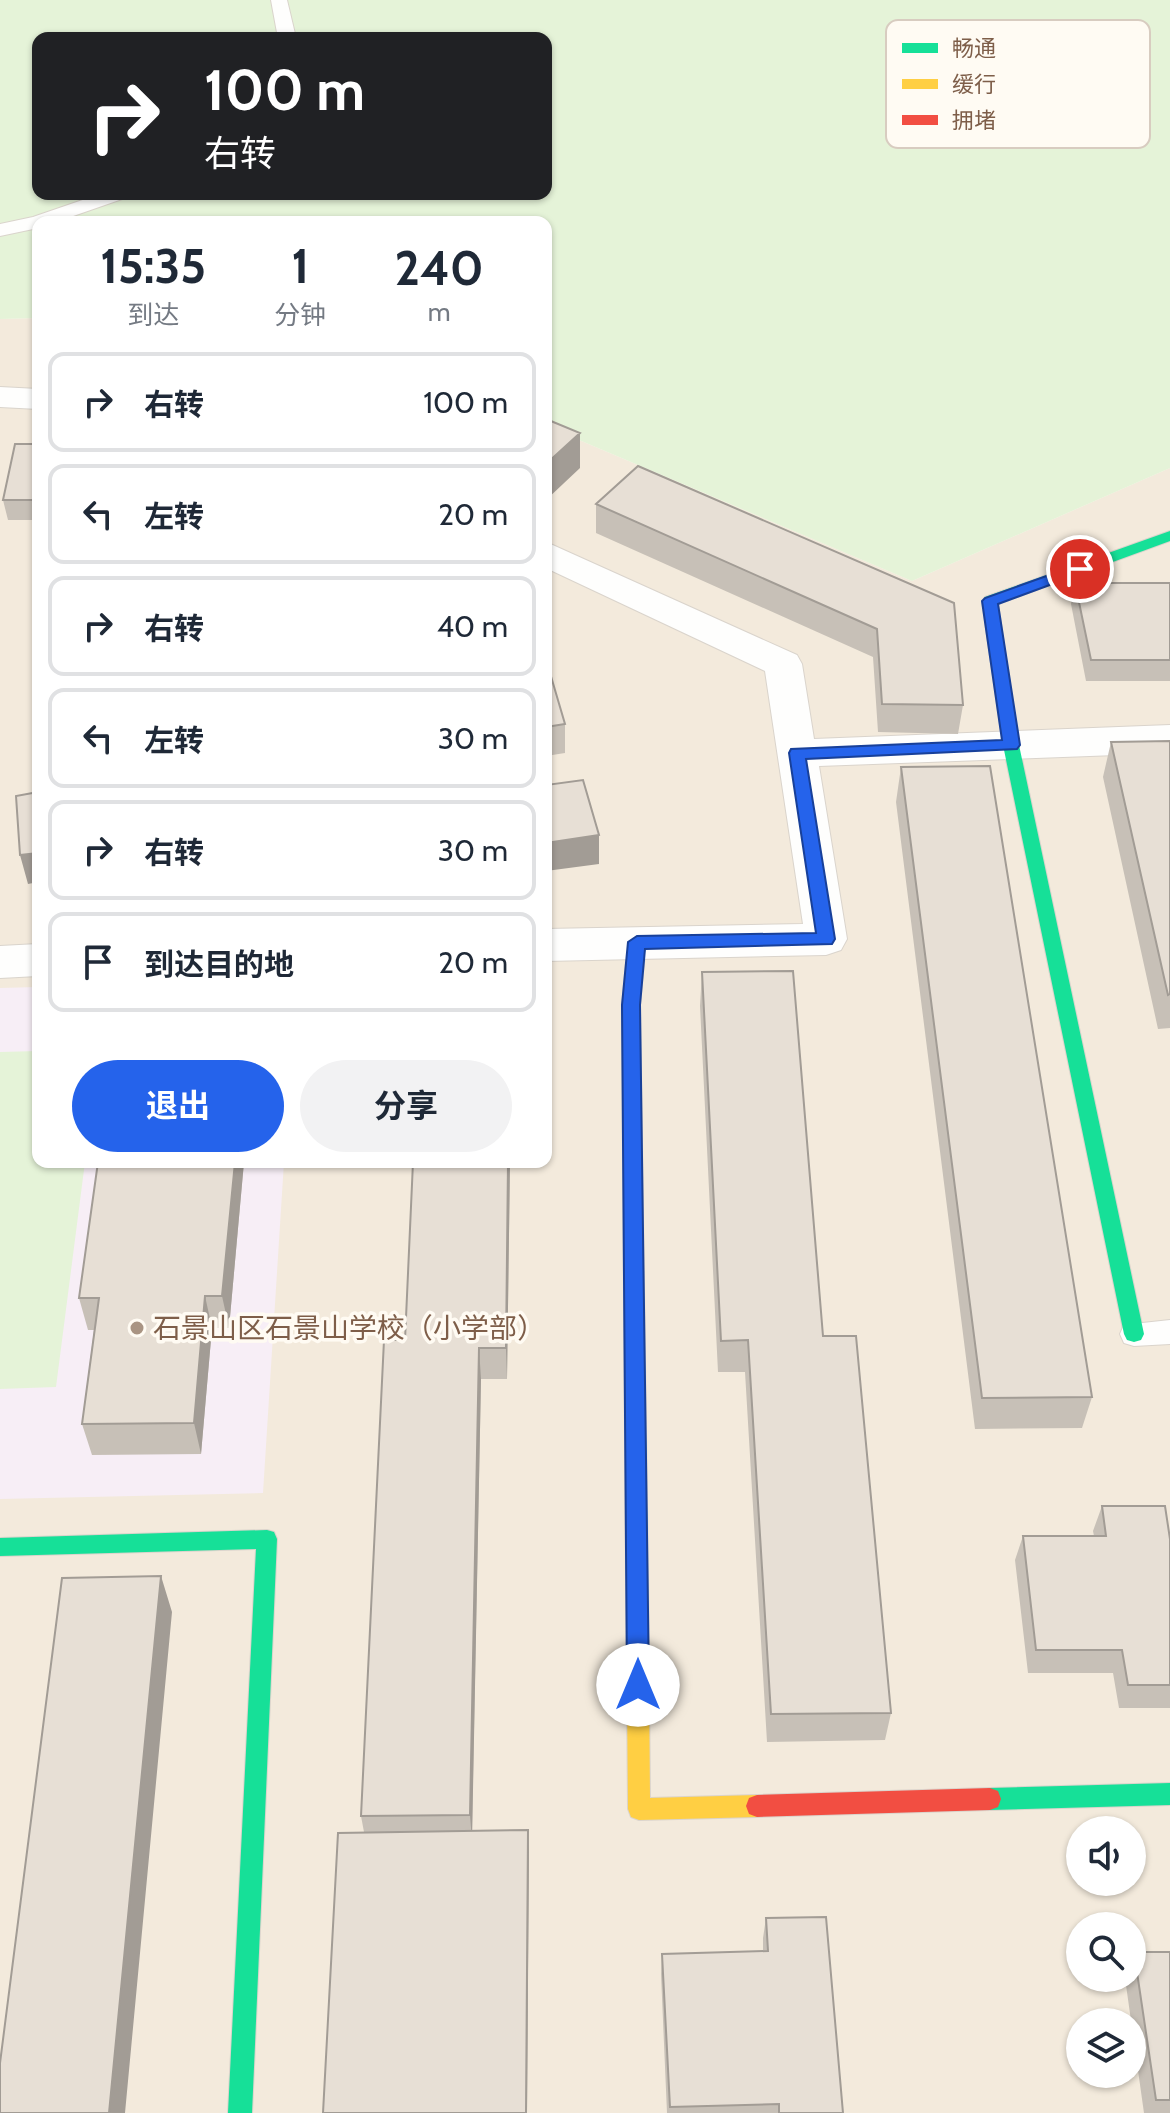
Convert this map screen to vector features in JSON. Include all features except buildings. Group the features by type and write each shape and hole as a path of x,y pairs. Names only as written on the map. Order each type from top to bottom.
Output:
{"street":[{"path":"0,397 32,399"},
{"path":"1134,1334 1011,745 990,601 1170,536"},
{"path":"552,557 783,664 826,939 552,945"},
{"path":"797,753 1170,739"},
{"path":"637,942 631,1005 639,1809 1170,1794"},
{"path":"0,962 32,960"},
{"path":"0,1547 267,1539 240,2113"}],"lane":[{"path":"279,0 286,32"},
{"path":"55,216 101,200"},
{"path":"0,230 32,223"},
{"path":"1134,1334 1170,1332"}],"shaded area":[{"path":"32,318 32,1168 552,1168 552,429 912,581 1170,468 1170,2113 0,2113 0,319"},
{"name":"石景山区石景山学校（小学部）","path":"32,987 32,1168 284,1168 263,1493 0,1499 0,988"}],"green space":[{"path":"0,0 1170,0 1170,468 912,581 552,429 552,216 32,216 32,318 0,319"},
{"path":"32,1051 32,1168 84,1168 56,1387 0,1389 0,1052"}],"traffic: fast":[{"path":"1134,1334 1011,745 990,601 1170,536"},
{"path":"637,942 631,1005 637,1577"},
{"path":"0,1547 267,1539 240,2113"},
{"path":"990,1799 1170,1794"}],"traffic: slow":[{"path":"637,1577 639,1809 757,1806"}],"traffic: jam":[{"path":"757,1806 990,1799"}],"place":[{"name":"石景山区石景山学校（小学部）","path":"137,1328"}],"route":[{"path":"638,1685 631,1005 637,942 826,939 797,753 1011,745 990,601 1080,569"}]}
